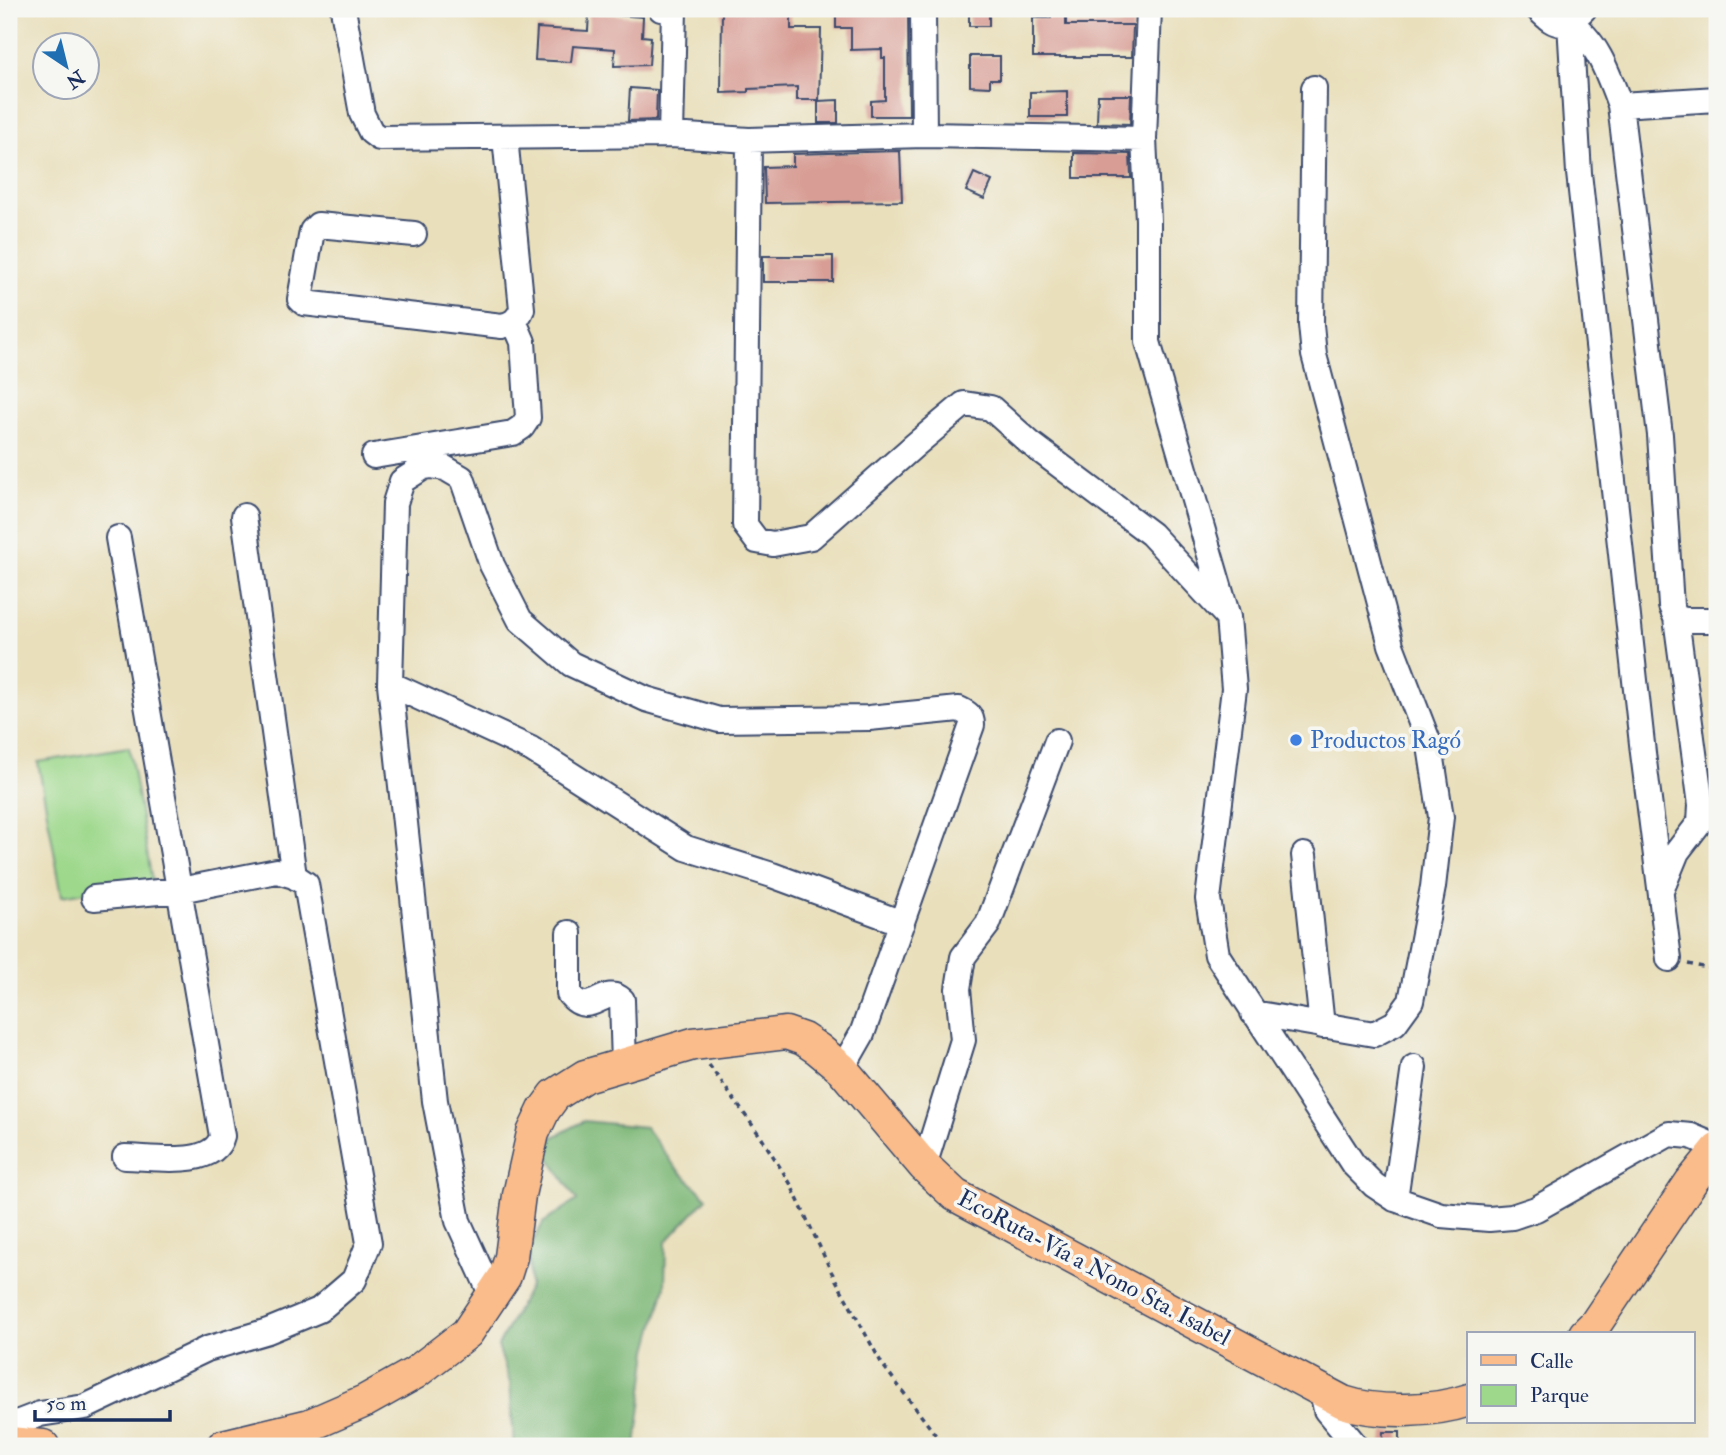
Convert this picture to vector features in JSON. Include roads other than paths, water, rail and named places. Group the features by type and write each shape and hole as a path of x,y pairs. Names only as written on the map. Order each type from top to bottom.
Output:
{"main road":[{"name":"EcoRuta-Vía a Nono Sta. Isabel","path":"223,1446 310,1425 365,1401 405,1379 467,1333 493,1298 505,1276 511,1257 519,1195 533,1133 555,1095 586,1076 693,1044 786,1033 818,1049 842,1069 924,1167 955,1195 1343,1402 1376,1410 1441,1407 1467,1400"},
{"path":"1587,1332 1596,1323 1717,1148"},
{"path":"9,1443 43,1446"}],"street":[{"path":"343,9 362,114 371,132 379,138 671,135 749,140 925,135 1144,139"},
{"path":"661,9 674,9 671,135"},
{"path":"923,9 925,135"},
{"path":"1149,9 1144,139 1148,220 1148,342 1228,617 1234,689 1208,899 1217,955 1353,1164 1374,1185 1395,1199 1441,1215 1489,1219 1512,1217 1556,1199 1669,1134 1691,1136 1717,1148"},
{"path":"1538,9 1552,23 1577,16"},
{"path":"1577,16 1620,105 1660,435 1671,606 1676,618 1701,805 1700,822 1676,852 1660,893"},
{"path":"1577,16 1579,173 1669,959"},
{"path":"1253,1013 1374,1034 1395,1023 1410,1002 1433,887 1441,817 1430,746 1391,645 1314,355 1311,325 1314,88"},
{"path":"1620,105 1717,99"},
{"path":"414,234 318,225 312,230 300,299 304,303 502,326 514,321 523,309 505,137"},
{"path":"749,140 745,525 757,541 774,544 811,537 964,404 990,408 1030,443 1151,534 1228,617"},
{"path":"374,456 513,433 522,427 528,418 523,342 514,321"},
{"path":"493,1298 458,1221 435,1101 390,684 395,503 402,481 424,467 438,466 462,478 492,565 520,620 571,664 646,699 719,720 869,718 959,709 972,719 862,1034 842,1069"},
{"path":"244,516 294,876"},
{"path":"118,538 222,1136 212,1153 196,1158 125,1157"},
{"path":"1676,618 1717,620"},
{"path":"390,684 531,749 686,848 772,875 902,923"},
{"path":"924,1167 963,1040 958,989 963,957 988,924 1057,741"},
{"path":"1304,855 1322,1026"},
{"path":"9,1429 14,1424 40,1414 85,1406 207,1349 268,1331 319,1310 354,1280 369,1242 306,884 294,876 277,871 180,890 94,898"},
{"path":"569,933 569,994 582,1005 613,995 622,1000 624,1064"},
{"path":"1395,1199 1414,1067"},
{"path":"1322,1391 1326,1410 1356,1446"}],"place":[{"name":"Productos Ragó","path":"1296,740"}]}
